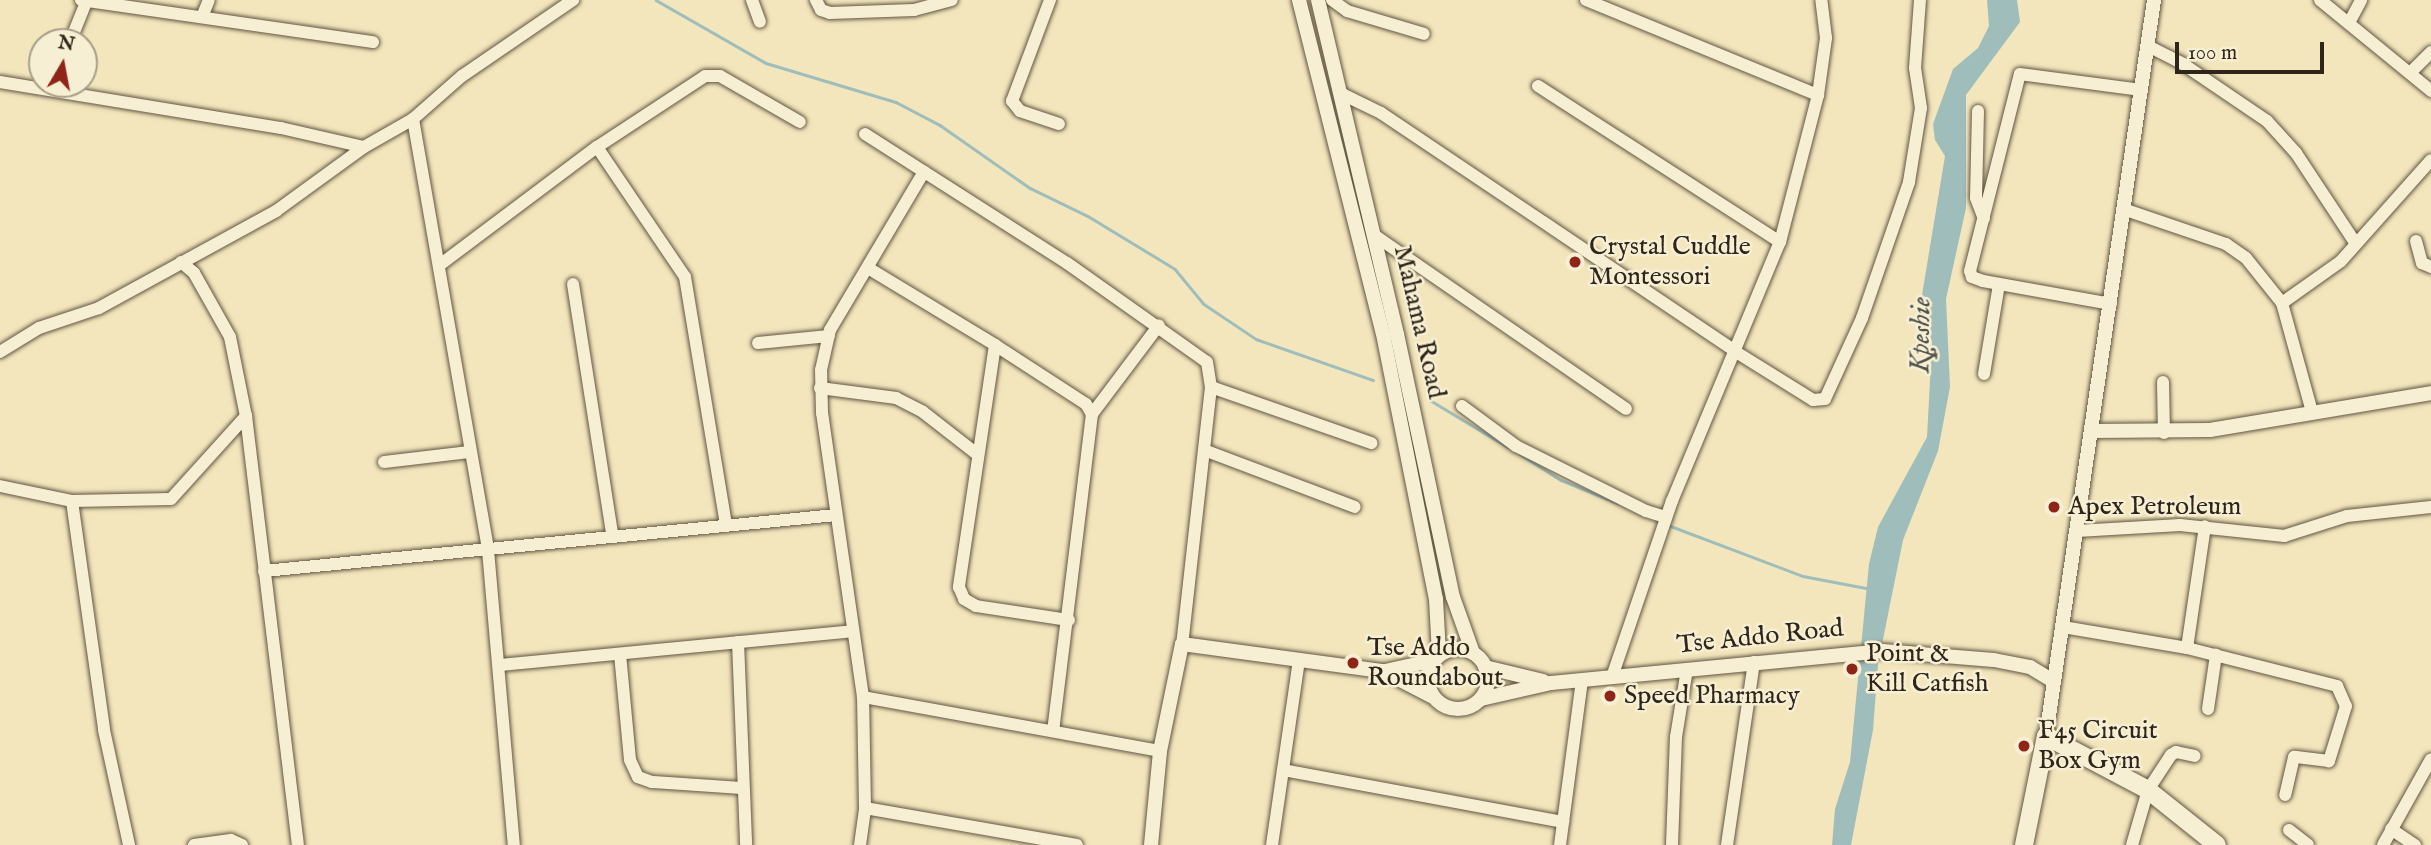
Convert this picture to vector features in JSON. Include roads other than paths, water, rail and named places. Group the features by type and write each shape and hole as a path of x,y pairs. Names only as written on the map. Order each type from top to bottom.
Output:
{"main road":[{"path":"2024,845 2046,736 2148,790 2217,845"}],"street":[{"path":"75,28 85,0 373,42"},
{"path":"202,17 209,0"},
{"path":"0,352 38,328 99,308 276,211 364,147 413,119 462,76 573,0"},
{"path":"752,0 760,22"},
{"path":"816,0 821,10 830,13 952,0"},
{"path":"1050,0 1012,101 1020,111 1059,124"},
{"name":"Mahama Road","path":"1299,0 1383,334 1436,599 1437,657"},
{"name":"Mahama Road","path":"1318,0 1374,235 1453,597 1473,653"},
{"path":"1332,0 1347,11 1424,34"},
{"path":"1586,0 1818,95"},
{"path":"1612,677 1665,517 1780,242 1818,95 1826,38 1821,0"},
{"path":"1340,93 1381,113 1736,352 1814,400 1825,399 1832,391 1897,223 1911,174 1922,108 1915,68 1920,0"},
{"path":"2046,736 2126,209 2154,0"},
{"path":"2320,0 2412,71 2431,91"},
{"path":"2350,21 2361,0"},
{"path":"2148,46 2183,64 2267,121 2296,153 2354,241"},
{"path":"2412,71 2431,52"},
{"path":"441,264 597,147 712,74 800,122"},
{"path":"2111,304 1999,284 1972,277 1970,271 2020,74 2141,90"},
{"path":"0,82 28,85"},
{"path":"1538,86 1780,242"},
{"path":"98,95 281,128 364,147"},
{"path":"1978,111 1976,198 1984,219"},
{"path":"413,119 441,264 469,452 488,550 501,665 514,845"},
{"path":"865,134 1159,325 1207,362 1211,387 1182,644 1160,751 1151,845"},
{"path":"597,147 685,277 726,526"},
{"path":"2282,303 2320,279 2431,160"},
{"path":"860,845 865,808 863,696 851,631 820,388 829,336 925,172"},
{"path":"2126,209 2226,244 2246,258 2282,303 2312,412"},
{"path":"1374,235 1626,409"},
{"path":"2416,241 2422,263 2431,267"},
{"path":"181,262 194,273 230,337 246,416 298,845"},
{"path":"868,268 1086,404 1093,414"},
{"path":"573,284 612,534"},
{"path":"1984,374 1999,284"},
{"path":"1053,730 1093,414 1159,325"},
{"path":"758,343 829,336"},
{"path":"995,345 959,587 964,599 976,606 1069,620"},
{"path":"2163,382 2164,433"},
{"path":"1211,387 1371,443"},
{"path":"820,388 896,398 923,412 978,455"},
{"path":"2092,431 2164,433 2210,430 2431,393"},
{"path":"1462,406 1516,446 1646,511 1665,517"},
{"path":"0,486 72,501 171,499 246,416"},
{"path":"1204,450 1354,507"},
{"path":"384,462 469,452"},
{"path":"72,501 102,716 129,845"},
{"path":"2077,531 2205,526 2284,536 2347,516 2431,507"},
{"path":"264,571 488,550 612,534 836,515"},
{"path":"2187,648 2205,526"},
{"path":"2063,627 2187,648 2337,686 2343,694 2346,706 2329,761 2294,757 2285,795"},
{"path":"501,665 851,631"},
{"path":"738,642 746,845"},
{"path":"1182,644 1383,671 1433,696 1441,704 1462,709 1481,699 1487,689 1485,667 1473,653 1450,650 1437,657 1383,671"},
{"path":"620,653 630,760 638,777 652,782 743,788"},
{"name":"Tse Addo Road","path":"1481,699 1551,683 1845,653 1922,653 2017,664 2053,681"},
{"path":"2208,709 2216,655"},
{"path":"1433,696 1427,678 1437,657"},
{"path":"1272,845 1299,659"},
{"path":"1727,845 1754,662"},
{"name":"Tse Addo Road","path":"1485,667 1551,683"},
{"path":"1672,845 1676,737 1687,669"},
{"path":"1560,845 1582,680"},
{"path":"863,696 1160,751"},
{"path":"2132,845 2148,790 2173,753 2195,756"},
{"path":"2383,845 2431,759"},
{"path":"1283,770 1563,822"},
{"path":"865,808 1077,845"},
{"path":"2391,829 2415,845"},
{"path":"2289,830 2308,845"},
{"path":"194,845 231,840 242,845"}],"water":[{"path":"1987,0 2017,0 2020,22 1966,95 1966,208 1946,299 1950,387 1938,451 1903,540 1878,664 1873,730 1851,845 1832,845 1835,809 1850,762 1869,564 1878,527 1927,437 1932,343 1922,295 1945,156 1935,140 1933,124 1953,69 1978,48 1989,26"}],"waterway":[{"path":"656,0 766,63 896,102 940,125 1030,188 1088,216 1175,269 1204,304 1256,339 1373,380"},
{"path":"1430,400 1508,447"},
{"path":"1520,454 1561,480 1617,503"},
{"path":"1668,525 1803,576 1871,589"}],"place":[{"name":"Crystal Cuddle Montessori","path":"1575,262"},
{"name":"Apex Petroleum","path":"2054,507"},
{"name":"Tse Addo Roundabout","path":"1353,663"},
{"name":"Point & Kill Catfish","path":"1852,669"},
{"name":"Speed Pharmacy","path":"1610,696"},
{"name":"F45 Circuit Box Gym","path":"2024,746"}],"water label":[{"name":"Kpeshie","path":"1922,335"}]}
